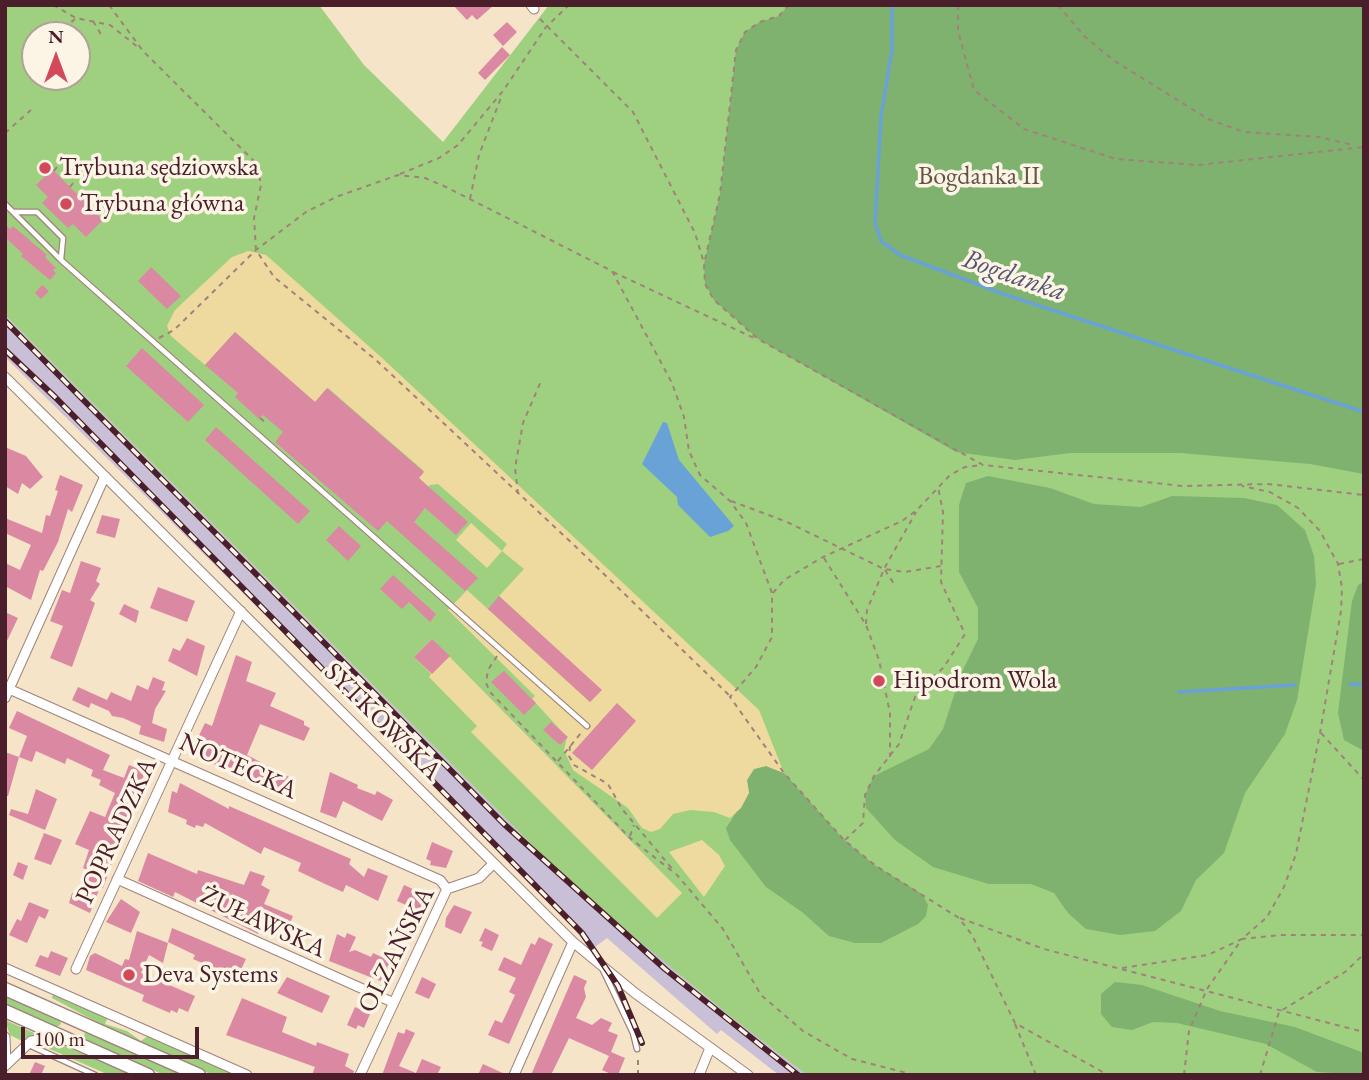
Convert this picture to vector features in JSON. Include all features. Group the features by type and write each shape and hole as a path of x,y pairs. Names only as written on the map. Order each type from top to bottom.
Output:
{"main road":[{"path":"5,989 199,1075"},
{"path":"5,1011 148,1075"}],"street":[{"name":"SYTKOWSKA","path":"5,377 573,943 598,960 635,993 748,1075"},
{"path":"7,693 105,476"},
{"name":"POPRADZKA","path":"76,969 241,611"},
{"name":"NOTECKA","path":"7,693 172,761 440,880 447,889"},
{"name":"OLZAŃSKA","path":"360,1075 447,889 479,877 493,864"},
{"name":"ŻUŁAWSKA","path":"117,879 393,1002"},
{"path":"514,1075 573,943"},
{"path":"5,968 247,1075"},
{"path":"5,1037 6,1065"},
{"path":"6,1065 26,1044 44,1037 70,1040"},
{"path":"699,1075 710,1048"}],"lane":[{"path":"5,204 61,260 155,340 587,726"},
{"path":"13,212 37,212 62,238 61,260"},
{"path":"598,960 634,1033 637,1049"},
{"path":"26,1044 95,1075"}],"path":[{"path":"53,5 76,18 110,25 143,51 257,164 261,185 254,218 256,250 274,277 376,360 730,696 784,773 844,840 876,866 959,918 1044,949 1207,989 1279,1012 1364,1032"},
{"path":"109,5 143,51"},
{"path":"155,340 174,330 256,250 306,212 336,197 439,158 458,145 503,91 546,27 569,5"},
{"path":"704,264 720,194 736,50 745,32 760,22 779,16 789,5"},
{"path":"958,5 958,32 974,90 1024,128 1116,159 1198,165 1357,146"},
{"path":"1058,5 1084,36 1113,60 1208,119 1244,132 1319,137 1364,147"},
{"path":"533,7 546,27 633,113 695,233 704,264 705,284 714,300 758,339"},
{"path":"72,21 76,18"},
{"path":"93,20 102,36"},
{"path":"470,199 479,155 503,91"},
{"path":"5,133 31,110"},
{"path":"54,171 57,167"},
{"path":"398,175 425,178 612,271 758,339 983,465"},
{"path":"70,187 73,183"},
{"path":"85,202 88,198"},
{"path":"101,218 104,214"},
{"path":"612,271 671,383 684,417 689,451 700,475 730,501 746,523 772,593 772,637 756,667 730,696"},
{"path":"519,495 514,468 523,423 541,381"},
{"path":"260,418 266,423"},
{"path":"772,593 784,580 823,557 902,521 917,510 950,475 965,467 983,465 1183,486 1268,484 1364,495"},
{"path":"1184,1075 1189,1031 1207,989 1242,939 1267,917 1284,887 1296,854 1321,733 1341,611 1338,564 1320,531 1298,508 1270,492 1238,485"},
{"path":"844,840 863,823 865,795 874,776 899,744 916,694 944,667 965,634 941,582 943,512 938,487"},
{"path":"730,501 843,548 884,569 905,572 941,566"},
{"path":"866,625 867,610 884,569 917,510"},
{"path":"823,557 866,625 880,660 890,713 889,759"},
{"path":"1338,564 1364,559"},
{"path":"884,569 896,587"},
{"path":"500,649 488,670 486,683 490,692 630,838 677,875"},
{"path":"557,762 587,726"},
{"path":"1321,733 1364,780"},
{"path":"570,746 569,756 574,765 608,785 634,824 723,929 761,995 803,1031 852,1059 915,1075"},
{"path":"630,838 634,824"},
{"path":"959,918 972,935 1015,1023 1036,1075"},
{"path":"1122,968 1208,955 1242,939 1329,933 1364,935"},
{"path":"1260,1075 1279,1012 1345,972 1364,954"},
{"path":"1015,1023 1108,1075"},
{"path":"637,1049 638,1075"}],"shaded area":[{"path":"5,315 541,854 704,995 807,1075 779,1075 721,1030 717,1034 607,938 591,950 565,917 346,695 5,357"}],"green space":[{"name":"Hipodrom Wola","path":"5,5 319,5 364,65 443,142 549,5 974,5 1364,174 1364,1075 807,1075 633,936 541,854 5,315"},
{"name":"Bogdanka II","path":"789,5 1364,5 1364,474 1310,464 1180,453 1070,453 1015,460 956,452 758,339 714,300 705,284 704,264 720,194 736,50 745,32 760,22 779,16"},
{"path":"988,476 1050,488 1094,504 1141,507 1172,496 1244,498 1277,505 1305,530 1314,556 1316,584 1297,700 1285,734 1245,793 1224,853 1196,880 1181,911 1155,931 1120,935 1086,929 1068,913 1054,893 1031,884 989,884 933,867 895,840 866,808 865,795 874,776 929,749 943,729 961,674 978,639 978,608 959,572 959,505 966,483"},
{"path":"1364,582 1364,751 1344,740 1338,713 1352,601 1358,585"},
{"path":"766,766 784,773 844,840 876,866 922,894 928,905 926,916 918,924 881,943 855,943 829,936 802,912 766,887 730,840 726,828 749,793 747,780 754,769"},
{"path":"1115,982 1142,985 1220,1011 1295,1027 1364,1053 1364,1075 1317,1072 1266,1044 1177,1023 1153,1022 1132,1030 1112,1027 1101,1014 1101,994"},
{"path":"53,994 108,1017 105,1024 127,1031 141,1041 149,1035 240,1075 213,1075 106,1027 52,998"},
{"path":"5,997 60,1020 61,1024 57,1027 5,1005"},
{"path":"5,1020 36,1034 22,1041 10,1035"},
{"path":"85,1032 182,1075 164,1075 88,1041 84,1037"},
{"path":"36,1043 64,1046 132,1075 109,1075"}],"sand":[{"path":"248,251 266,255 381,357 759,710 784,773 766,766 754,769 747,780 749,793 741,808 730,818 714,812 690,810 673,814 660,829 651,832 642,828 628,808 573,770 564,750 567,737 532,699 535,696 448,610 467,590 590,702 601,690 499,596 524,569 502,551 507,544 438,484 430,485 413,502 404,494 424,471 328,388 315,402 235,332 205,365 171,336 167,326 175,310 232,257"},
{"path":"471,523 502,551 487,568 456,540"},
{"path":"432,639 682,893 657,918 471,732 477,726 429,677 431,674 414,657"},
{"path":"702,840 719,855 725,866 704,897 669,852"}],"water":[{"path":"663,422 667,423 679,460 734,526 728,531 710,537 678,505 677,497 642,464"}],"building":[{"path":"453,5 494,5 477,20 472,15 467,20"},
{"path":"507,22 517,32 503,46 493,35"},
{"path":"502,47 510,55 485,80 478,73"},
{"name":"Trybuna główna","path":"52,169 103,220 86,237 73,224 68,228 42,203 48,197 36,185"},
{"path":"5,224 10,229 13,226 47,255 45,257 56,268 53,270 56,273 50,280 21,256 23,254 5,237"},
{"path":"151,267 181,296 167,309 138,281"},
{"path":"42,285 49,291 41,299 35,293"},
{"path":"235,332 315,402 327,388 424,472 419,478 468,522 456,535 425,508 414,522 478,578 465,591 387,521 378,531 275,442 283,432 263,415 259,419 235,397 238,393 205,365"},
{"path":"142,348 204,405 188,422 126,366"},
{"path":"216,427 310,511 298,524 205,440"},
{"path":"5,447 26,456 43,477 30,489 22,483 18,494 5,486"},
{"path":"60,475 83,485 72,512 68,509 58,542 43,571 40,570 31,600 5,586 5,563 20,570 31,545 5,533 5,518 42,533 46,515 50,516 58,491 55,490"},
{"path":"102,515 120,519 115,538 96,533"},
{"path":"339,526 361,546 348,561 326,540"},
{"path":"81,561 101,568 96,581 100,584 90,600 95,603 72,667 50,658 63,626 50,621 62,590 70,593"},
{"path":"393,575 436,614 430,622 409,602 402,609 380,589"},
{"path":"158,587 195,601 187,622 150,608"},
{"path":"499,596 602,690 590,702 488,609"},
{"path":"124,604 139,611 136,623 119,614"},
{"path":"5,612 18,618 5,645"},
{"path":"187,638 205,646 197,676 168,661 173,648 180,651"},
{"path":"432,639 450,656 432,674 414,657"},
{"path":"236,655 252,662 246,681 276,693 270,706 304,721 304,725 310,728 304,741 260,724 247,755 293,779 286,795 190,754 205,723 212,726"},
{"path":"504,671 536,703 524,715 491,682"},
{"path":"153,677 165,682 162,690 166,691 155,709 152,723 167,729 164,742 139,734 141,726 112,716 109,711 91,703 89,708 72,700 78,687 107,700 111,692 131,701 137,685 148,690"},
{"path":"617,703 636,721 592,770 572,753"},
{"path":"17,711 110,755 103,770 124,778 129,765 145,772 103,888 100,887 90,913 69,903 72,893 78,895 81,890 88,870 83,868 89,850 75,844 90,811 105,817 115,793 99,785 101,780 91,776 93,770 67,758 65,764 36,751 32,762 19,757 27,736 9,728"},
{"path":"551,722 568,737 560,745 543,730"},
{"path":"5,752 19,757 8,796 5,796"},
{"path":"330,772 358,785 357,788 375,795 377,791 393,800 382,821 343,801 336,818 320,812"},
{"path":"180,783 229,809 229,806 351,859 349,864 364,877 368,868 388,876 378,901 346,885 343,892 325,884 298,871 301,863 264,847 261,854 205,823 203,827 196,825 195,828 186,824 187,820 168,812 172,791 177,793"},
{"path":"36,789 57,799 45,830 9,815 11,809 28,814"},
{"path":"44,833 62,840 51,865 34,859"},
{"path":"432,842 453,851 446,868 430,865 431,861 426,859"},
{"path":"148,853 197,874 198,870 244,885 250,871 265,876 261,885 270,890 264,904 293,916 290,923 293,925 287,940 260,930 258,934 175,892 173,897 138,881"},
{"path":"18,862 28,866 23,880 13,875"},
{"path":"404,885 426,895 419,911 397,901"},
{"path":"121,899 140,912 131,933 106,922"},
{"path":"29,902 49,910 45,919 39,916 27,943 9,935 17,919 21,921"},
{"path":"454,905 472,912 461,934 445,927 446,918"},
{"path":"172,928 246,959 235,982 220,975 221,971 193,959 195,955 168,942"},
{"path":"485,928 499,935 492,951 481,946 483,942 479,941"},
{"path":"137,931 168,943 163,963 149,955 141,973 195,996 188,1012 179,1008 177,1013 171,1010 170,1013 142,1001 144,995 86,970 90,956 95,953 122,966 125,959 129,960"},
{"path":"347,933 356,937 349,952 355,950 371,957 373,953 392,962 383,982 329,961 337,934 345,938"},
{"path":"539,937 553,944 509,1044 488,1035 495,1020 502,1023 515,995 509,992 516,978 498,970 504,957 521,965 531,943 535,945"},
{"path":"51,951 68,958 60,976 35,966 40,955 48,958"},
{"path":"574,975 587,981 584,988 586,997 576,1018 592,1025 601,1018 612,1023 608,1031 618,1035 611,1052 625,1058 618,1075 602,1070 609,1056 569,1038 551,1075 531,1075"},
{"path":"287,977 330,996 322,1013 277,993"},
{"path":"422,977 436,984 429,999 415,993"},
{"path":"242,998 287,1017 282,1032 316,1046 317,1042 349,1054 345,1066 354,1071 353,1075 312,1075 315,1067 226,1035"},
{"path":"355,1007 370,1014 364,1028 358,1025 356,1029 347,1025"},
{"path":"406,1029 415,1033 399,1066 416,1073 422,1059 441,1067 437,1075 382,1075 398,1032 404,1034"},
{"path":"35,1062 45,1066 41,1075 29,1075"},
{"path":"483,1064 507,1075 478,1075"}],"waterway":[{"name":"Bogdanka","path":"892,5 892,50 881,117 875,223 881,241 900,255 1006,295 1364,412"},
{"path":"1350,684 1364,685"},
{"path":"1179,692 1295,685"}],"railway":[{"path":"5,321 504,824 665,969 798,1075"},
{"path":"5,350 55,397 582,933 618,986 642,1043"}],"place":[{"name":"Trybuna sędziowska","path":"45,168"},
{"name":"Trybuna główna","path":"66,204"},
{"name":"Hipodrom Wola","path":"879,681"},
{"name":"Deva Systems","path":"129,975"}]}
